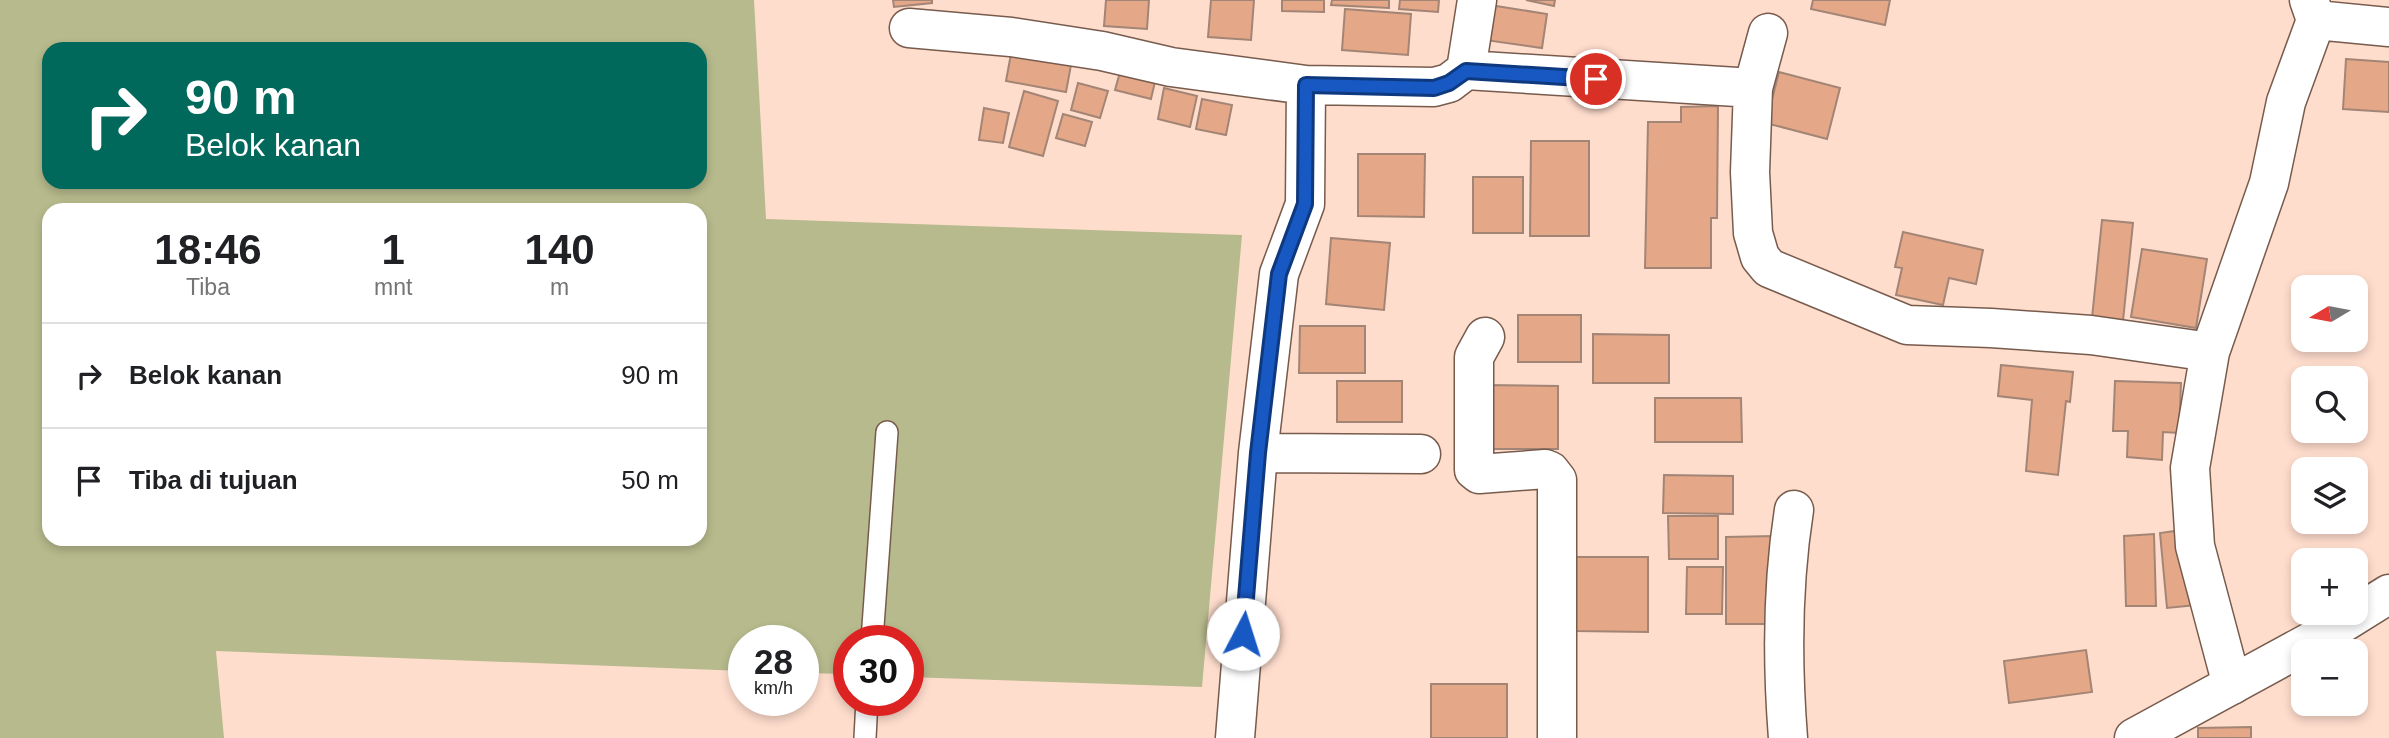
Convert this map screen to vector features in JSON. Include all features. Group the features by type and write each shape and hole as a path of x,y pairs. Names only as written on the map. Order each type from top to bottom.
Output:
{"street":[{"path":"1466,71 1477,0"},
{"path":"2232,685 2195,546 2190,468 2210,352 2269,183 2312,10 2389,27"},
{"path":"909,28 1010,37 1102,51 1171,67 1306,85 1434,88 1449,83 1466,71 1753,88"},
{"path":"1768,33 1753,88 1750,172 1753,233 1760,257 1769,268 1907,325 2091,335 2210,352"},
{"path":"1235,738 1258,453 1279,274 1305,204 1306,85"},
{"path":"1485,337 1474,356 1475,470 1479,474 1545,469 1555,475 1557,480 1557,738"},
{"path":"1258,453 1421,454"},
{"path":"1788,738 1783,683 1784,609 1787,552 1794,510"},
{"path":"2134,738 2325,634 2389,594"}],"lane":[{"path":"873,625 887,432"},
{"path":"865,738 866,716"}],"green space":[{"path":"0,0 754,0 766,219 1242,235 1202,687 924,678 924,625 833,625 833,674 819,673 819,625 728,625 728,670 216,651 224,738 0,738"}],"building":[{"path":"893,0 932,0 932,3 894,7"},
{"path":"1106,0 1149,0 1147,29 1104,26"},
{"path":"1211,0 1254,0 1251,40 1208,37"},
{"path":"1282,0 1324,0 1324,12 1282,11"},
{"path":"1332,0 1389,0 1389,8 1331,5"},
{"path":"1400,0 1439,0 1438,12 1399,9"},
{"path":"1526,0 1555,0 1554,6"},
{"path":"1813,0 1890,0 1885,25 1811,9"},
{"path":"1490,5 1547,14 1542,48 1485,40"},
{"path":"1345,9 1411,14 1408,55 1342,50"},
{"path":"1013,43 1073,54 1066,92 1006,81"},
{"path":"2346,59 2389,62 2389,112 2343,109"},
{"path":"1122,65 1157,73 1151,99 1115,90"},
{"path":"1779,72 1840,88 1827,139 1766,123"},
{"path":"1078,83 1108,91 1100,118 1071,110"},
{"path":"1164,88 1197,96 1190,127 1158,119"},
{"path":"1024,91 1058,101 1043,156 1009,147"},
{"path":"1202,99 1232,105 1226,135 1196,129"},
{"path":"1718,106 1717,218 1711,218 1711,268 1645,268 1648,122 1681,122 1681,107"},
{"path":"984,108 1009,113 1003,143 979,140"},
{"path":"1063,114 1092,122 1085,146 1056,138"},
{"path":"1531,141 1589,141 1589,236 1530,236"},
{"path":"1358,154 1425,154 1424,217 1358,216"},
{"path":"1473,177 1523,177 1523,233 1473,233"},
{"path":"2102,220 2133,223 2123,321 2092,318"},
{"path":"1903,232 1983,250 1976,284 1949,278 1943,305 1896,295 1902,268 1895,267"},
{"path":"1331,238 1390,243 1384,310 1326,304"},
{"path":"2142,249 2207,259 2196,328 2131,317"},
{"path":"1518,315 1581,315 1581,362 1518,362"},
{"path":"1300,326 1365,326 1365,373 1299,373"},
{"path":"1593,334 1669,335 1669,383 1593,383"},
{"path":"2001,365 2073,372 2070,402 2066,401 2058,475 2026,471 2032,400 1998,396"},
{"path":"1337,381 1402,381 1402,422 1337,422"},
{"path":"2115,381 2181,383 2179,433 2163,432 2162,460 2127,457 2128,431 2113,431"},
{"path":"1484,385 1558,386 1558,449 1484,449"},
{"path":"1655,398 1741,398 1742,442 1655,442"},
{"path":"1664,475 1733,476 1733,514 1663,513"},
{"path":"1668,516 1718,516 1718,559 1669,559"},
{"path":"2189,529 2196,605 2167,608 2160,533"},
{"path":"2154,534 2156,606 2126,606 2124,536"},
{"path":"1773,536 1772,624 1726,624 1726,537"},
{"path":"1575,557 1648,557 1648,632 1575,631"},
{"path":"1687,567 1723,567 1722,614 1686,614"},
{"path":"2086,650 2092,692 2009,703 2004,661"},
{"path":"1431,684 1507,684 1507,738 1431,738"},
{"path":"2251,727 2251,738 2198,738 2198,728"}],"route":[{"path":"1243,634 1258,453 1279,274 1305,204 1306,85 1434,88 1449,83 1466,71 1596,79"}]}
